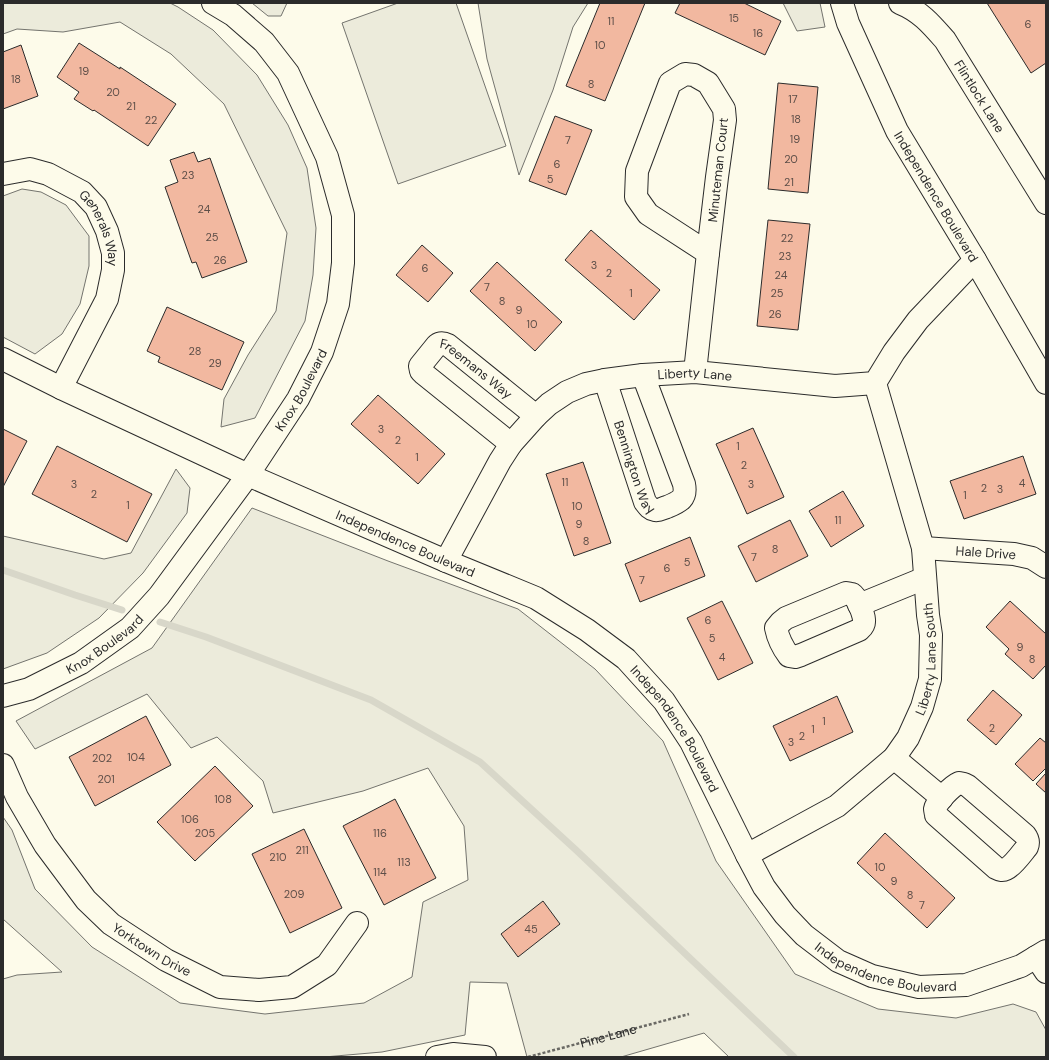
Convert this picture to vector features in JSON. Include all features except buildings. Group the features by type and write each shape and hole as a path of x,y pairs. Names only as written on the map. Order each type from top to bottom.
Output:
{"street":[{"name":"Knox Boulevard","path":"3,696 29,689 81,663 130,628 159,596 248,475 298,399 322,352 338,304 343,263 343,215 327,157 288,73 264,42 233,15 213,3"},
{"name":"Independence Boulevard","path":"842,3 848,23 897,131 975,260 1046,383"},
{"name":"Flintlock Lane","path":"900,3 908,6 928,20 945,40 1046,203"},
{"name":"Minuteman Court","path":"695,372 717,177 725,120 724,109 708,83 694,75 684,74 670,83 637,171 636,198 648,214 708,253"},
{"name":"Generals Way","path":"3,174 30,169 48,174 82,192 96,207 107,231 113,253 113,270 107,299 61,388"},
{"path":"876,383 894,352 918,320 975,260"},
{"name":"Freemans Way","path":"511,444 421,371 420,366 437,345 440,343 448,345 536,416"},
{"path":"3,360 248,475"},
{"name":"Liberty Lane","path":"446,561 500,461 511,444 549,404 567,392 586,384 643,375 695,372 836,386 876,383"},
{"name":"Bennington Way","path":"605,380 645,502 649,508 660,510 678,502 683,498 685,491 684,484 643,375"},
{"name":"Liberty Lane South","path":"747,855 837,806 894,758 908,738 922,706 930,680 931,635 923,548 876,383"},
{"name":"Independence Boulevard","path":"248,475 446,561 536,598 587,630 626,659 664,701 692,742 764,887 785,915 804,935 838,961 872,976 919,987 966,984 1043,960"},
{"name":"Hale Drive","path":"923,548 1014,554 1032,558 1046,567"},
{"path":"859,605 925,578"},
{"path":"894,758 942,798"},
{"name":"Yorktown Drive","path":"3,765 17,797 45,845 86,900 111,924 166,960 220,987 258,990 292,987 327,965 357,923"},
{"path":"437,1057 453,1054 485,1057"}],"path":[{"name":"Pine Lane","path":"528,1057 689,1014"}],"shaded area":[{"path":"3,3 170,3 213,30 257,75 288,125 307,168 316,228 313,275 305,321 255,418 221,427 224,399 248,355 276,311 287,233 224,104 171,54 120,22 63,32 17,29 3,34"},
{"path":"252,3 287,3 281,16 268,16"},
{"path":"398,3 456,3 506,146 398,184 342,23"},
{"path":"478,3 588,3 573,27 553,90 519,175 487,59"},
{"path":"783,3 820,3 825,27 797,31"},
{"path":"22,189 41,192 66,205 89,236 89,266 80,304 62,334 35,354 3,337 3,196"},
{"path":"176,469 190,488 187,513 143,573 99,618 47,653 3,669 3,536 104,559 131,553"},
{"path":"252,508 388,561 518,609 595,669 663,741 716,861 795,974 878,1009 956,1018 1013,1004 1036,1012 1046,1030 1046,1057 729,1057 704,1033 621,1057 527,1057 507,983 470,982 465,1035 382,1052 324,1057 3,1057 3,979 17,975 62,972 3,919 3,817 12,830 35,889 92,947 180,1003 265,1014 364,1003 412,977 423,902 468,880 464,826 428,768 363,791 273,813 263,781 217,737 191,748 147,694 35,749 16,721 152,648"}],"waterway":[{"path":"3,570 122,610"},
{"path":"160,622 206,637 371,700 480,762 576,850 794,1057"}]}
